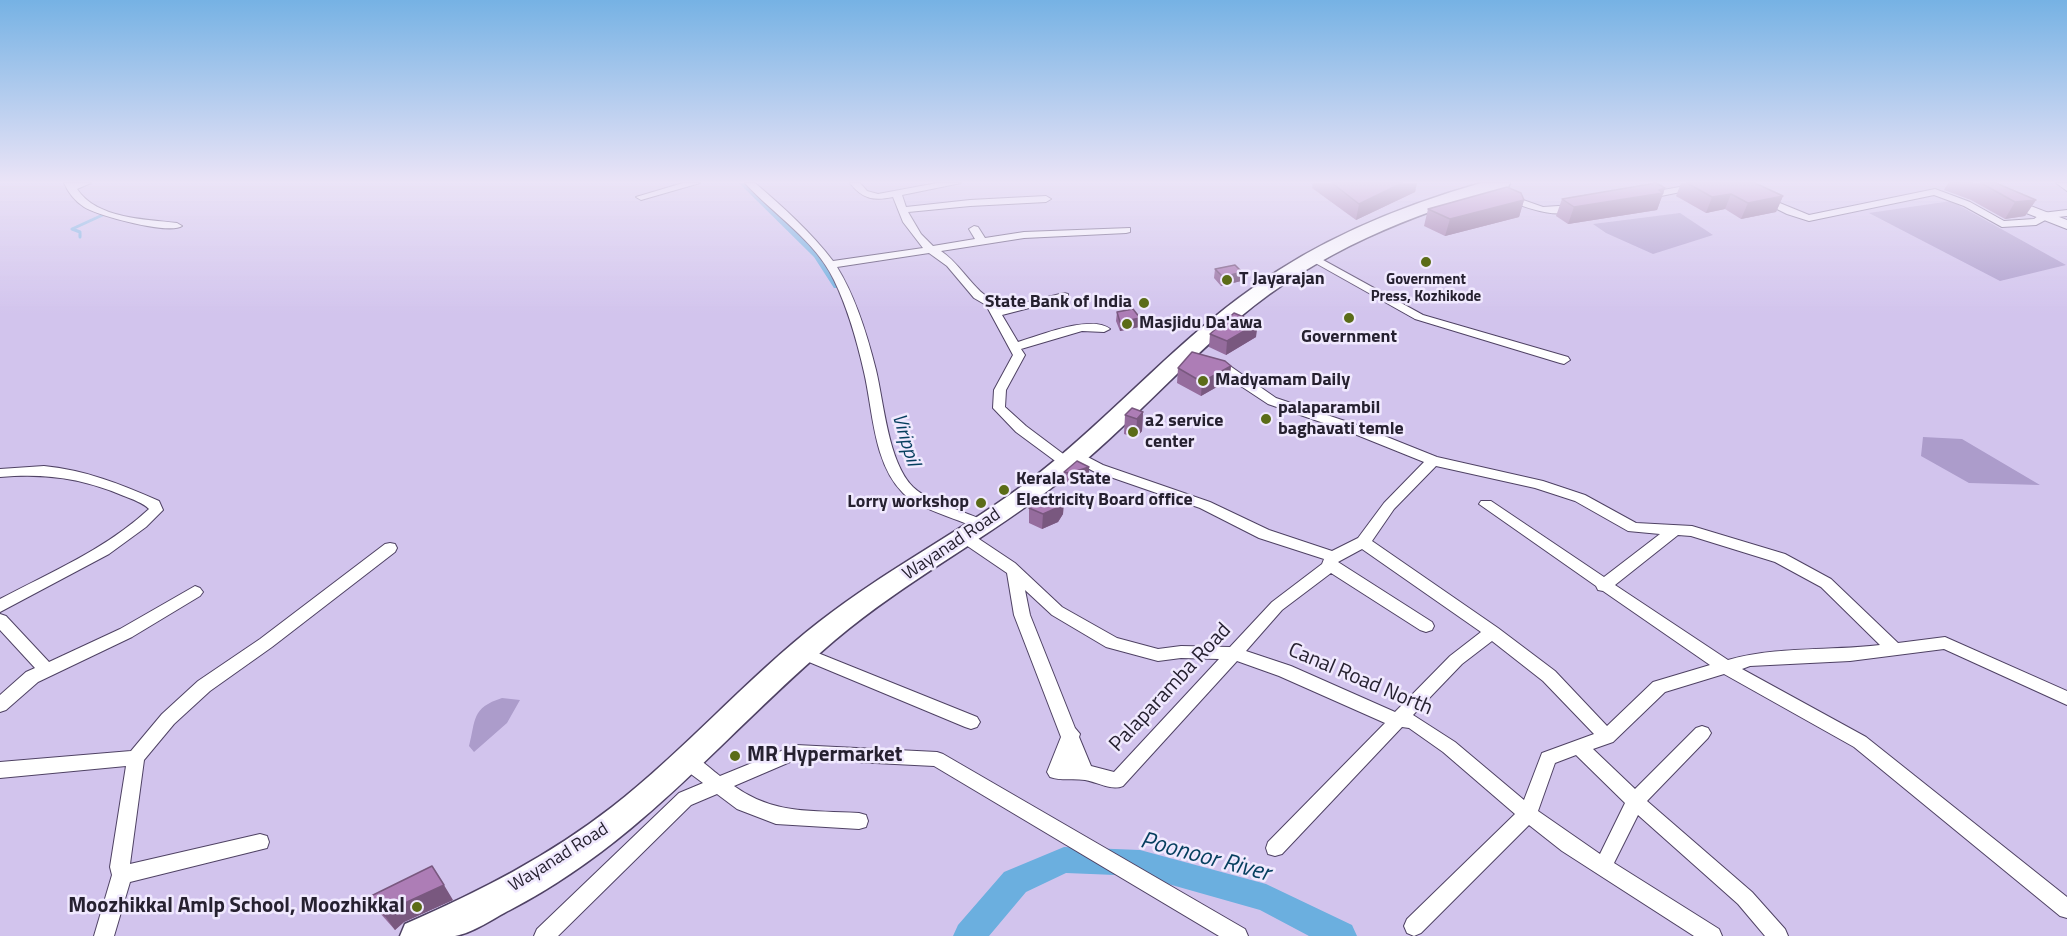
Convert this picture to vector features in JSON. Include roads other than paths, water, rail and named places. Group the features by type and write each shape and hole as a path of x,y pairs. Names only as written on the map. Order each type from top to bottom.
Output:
{"highway":[{"name":"Wayanad Road","path":"418,936 538,876 594,840 686,761 828,630 873,597 973,531 1071,459 1194,359 1258,294 1314,258 1377,227"}],"street":[{"name":"Canal Road North","path":"795,227 839,277 864,349 881,424 897,476 908,490 973,531 1057,611 1112,643 1158,655 1180,652 1233,653 1285,671 1392,718 1402,718 1413,722 1449,747 1528,814 1569,844 1604,865 1651,899 1712,936"},
{"path":"911,227 933,250 953,266 959,277 982,300 990,303 1016,347 1017,361 1002,384 999,408 1021,429 1071,459 1205,505 1264,534 1331,560 1426,626"},
{"path":"974,229 982,242"},
{"path":"830,265 1024,235 1126,230"},
{"path":"1314,258 1419,317 1564,360"},
{"path":"994,313 1064,296"},
{"path":"1016,347 1081,327 1104,329"},
{"path":"1194,359 1226,369 1272,401 1352,428 1433,461 1538,484 1580,498 1633,528 1692,531 1780,558 1826,583 1895,650"},
{"path":"1433,461 1389,506 1363,542 1492,632 1549,676 1608,737"},
{"path":"0,473 32,470 67,471 104,481 154,504 156,510 146,522 113,543 0,606"},
{"path":"1486,504 1725,668 1860,741 2067,909"},
{"path":"1603,586 1674,531"},
{"name":"Palaparamba Road","path":"1084,772 1117,781 1277,606 1331,560 1363,542"},
{"path":"104,936 122,875 120,867 136,758 168,719 204,686 266,643 390,548"},
{"path":"1014,571 1022,615 1071,734 1084,772 1056,772 1071,734"},
{"path":"0,705 32,677 126,633 195,592"},
{"path":"0,620 46,670"},
{"path":"1275,848 1456,660 1492,632"},
{"path":"1414,926 1528,814 1548,758 1608,737 1659,687 1750,660 1895,650 1945,643 2067,698"},
{"path":"803,653 971,722"},
{"path":"1604,865 1635,801 1702,733"},
{"path":"1579,747 1635,801 1745,898 1778,936"},
{"path":"544,936 685,799 796,752 937,759 1238,936"},
{"path":"0,770 136,758"},
{"path":"686,761 743,803 776,816 859,821"},
{"path":"122,875 260,842"}],"waterway":[{"path":"77,227 72,229 80,232 80,237"},
{"path":"788,227 818,255 837,286"},
{"name":"Poonoor River","path":"969,936 1015,882 1064,860 1140,863 1266,898 1341,936"}],"place":[{"name":"Government Press, Kozhikode","path":"1426,262"},
{"name":"T Jayarajan","path":"1227,280"},
{"name":"State Bank of India","path":"1144,303"},
{"name":"Government","path":"1349,318"},
{"name":"Masjidu Da'awa","path":"1127,324"},
{"name":"Madyamam Daily","path":"1203,381"},
{"name":"palaparambil baghavati temle","path":"1266,419"},
{"name":"a2 service center","path":"1133,432"},
{"name":"Kerala State Electricity Board office","path":"1004,490"},
{"name":"Lorry workshop","path":"981,503"},
{"name":"MR Hypermarket","path":"735,756"},
{"name":"Moozhikkal Amlp School, Moozhikkal","path":"417,907"}],"water label":[{"name":"Virippil","path":"905,440"}]}
